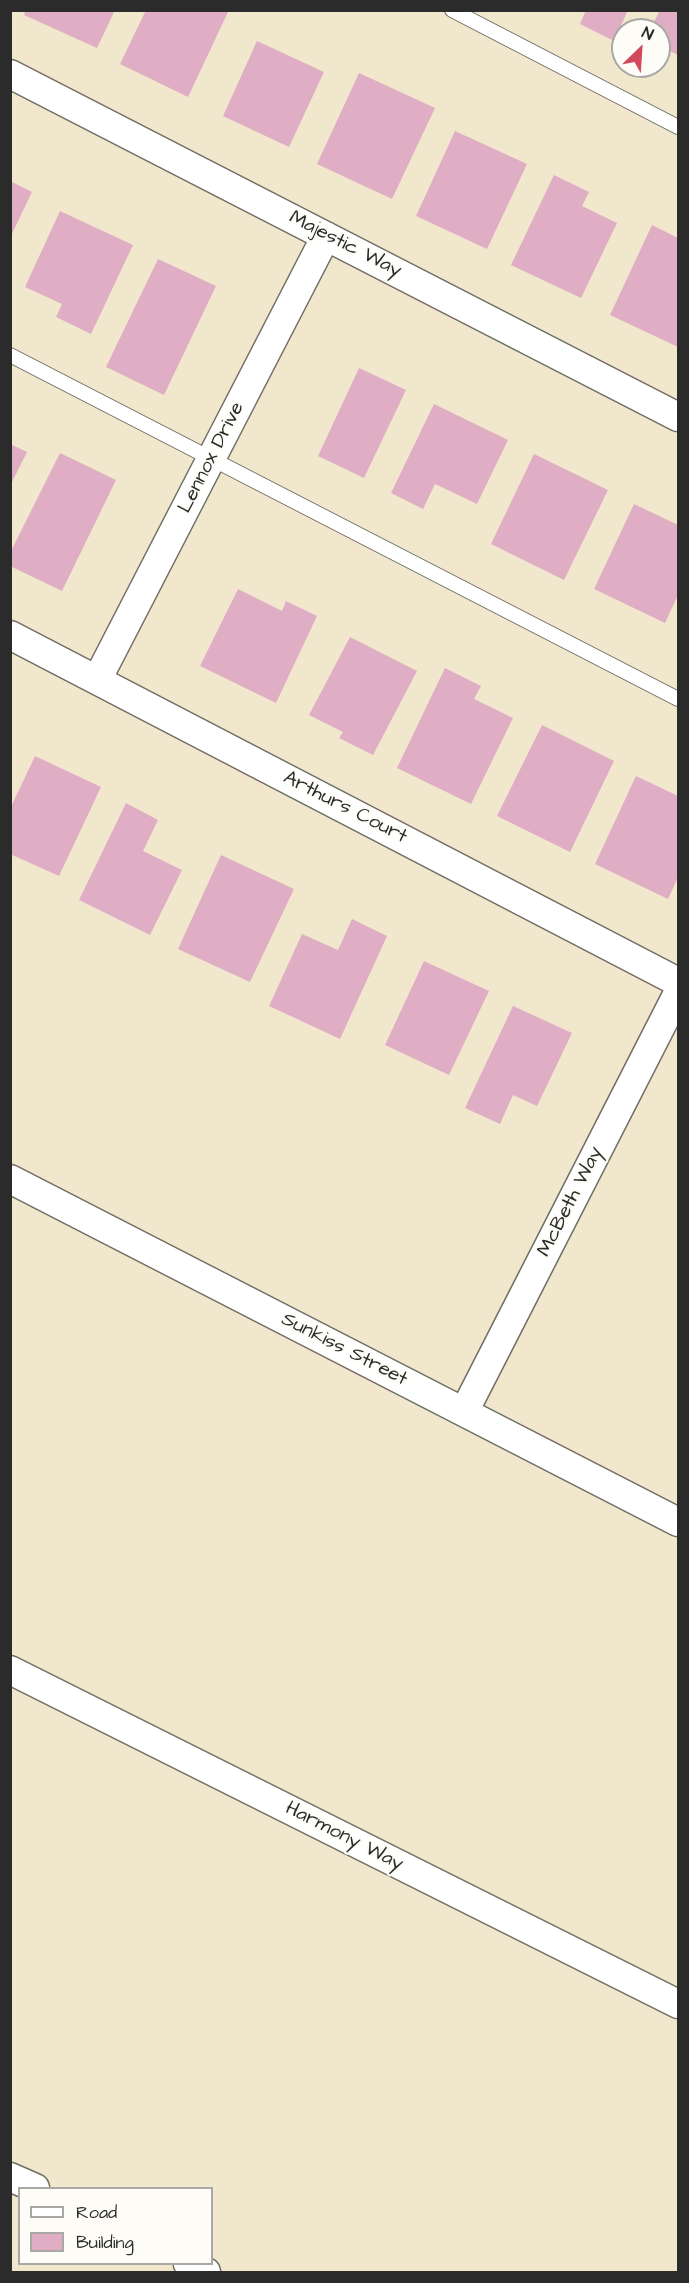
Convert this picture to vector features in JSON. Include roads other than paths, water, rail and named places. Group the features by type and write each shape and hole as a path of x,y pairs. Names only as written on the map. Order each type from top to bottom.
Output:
{"street":[{"name":"Majestic Way","path":"10,74 678,417"},
{"name":"Lennox Drive","path":"97,680 326,236"},
{"name":"Arthurs Court","path":"10,635 678,982"},
{"name":"McBeth Way","path":"464,1412 678,993"},
{"name":"Sunkiss Street","path":"10,1179 678,1522"},
{"name":"Harmony Way","path":"10,1670 678,2004"},
{"path":"10,2177 32,2187"},
{"path":"190,2265 206,2272"}],"lane":[{"path":"452,10 678,127"},
{"path":"10,355 678,699"}]}
